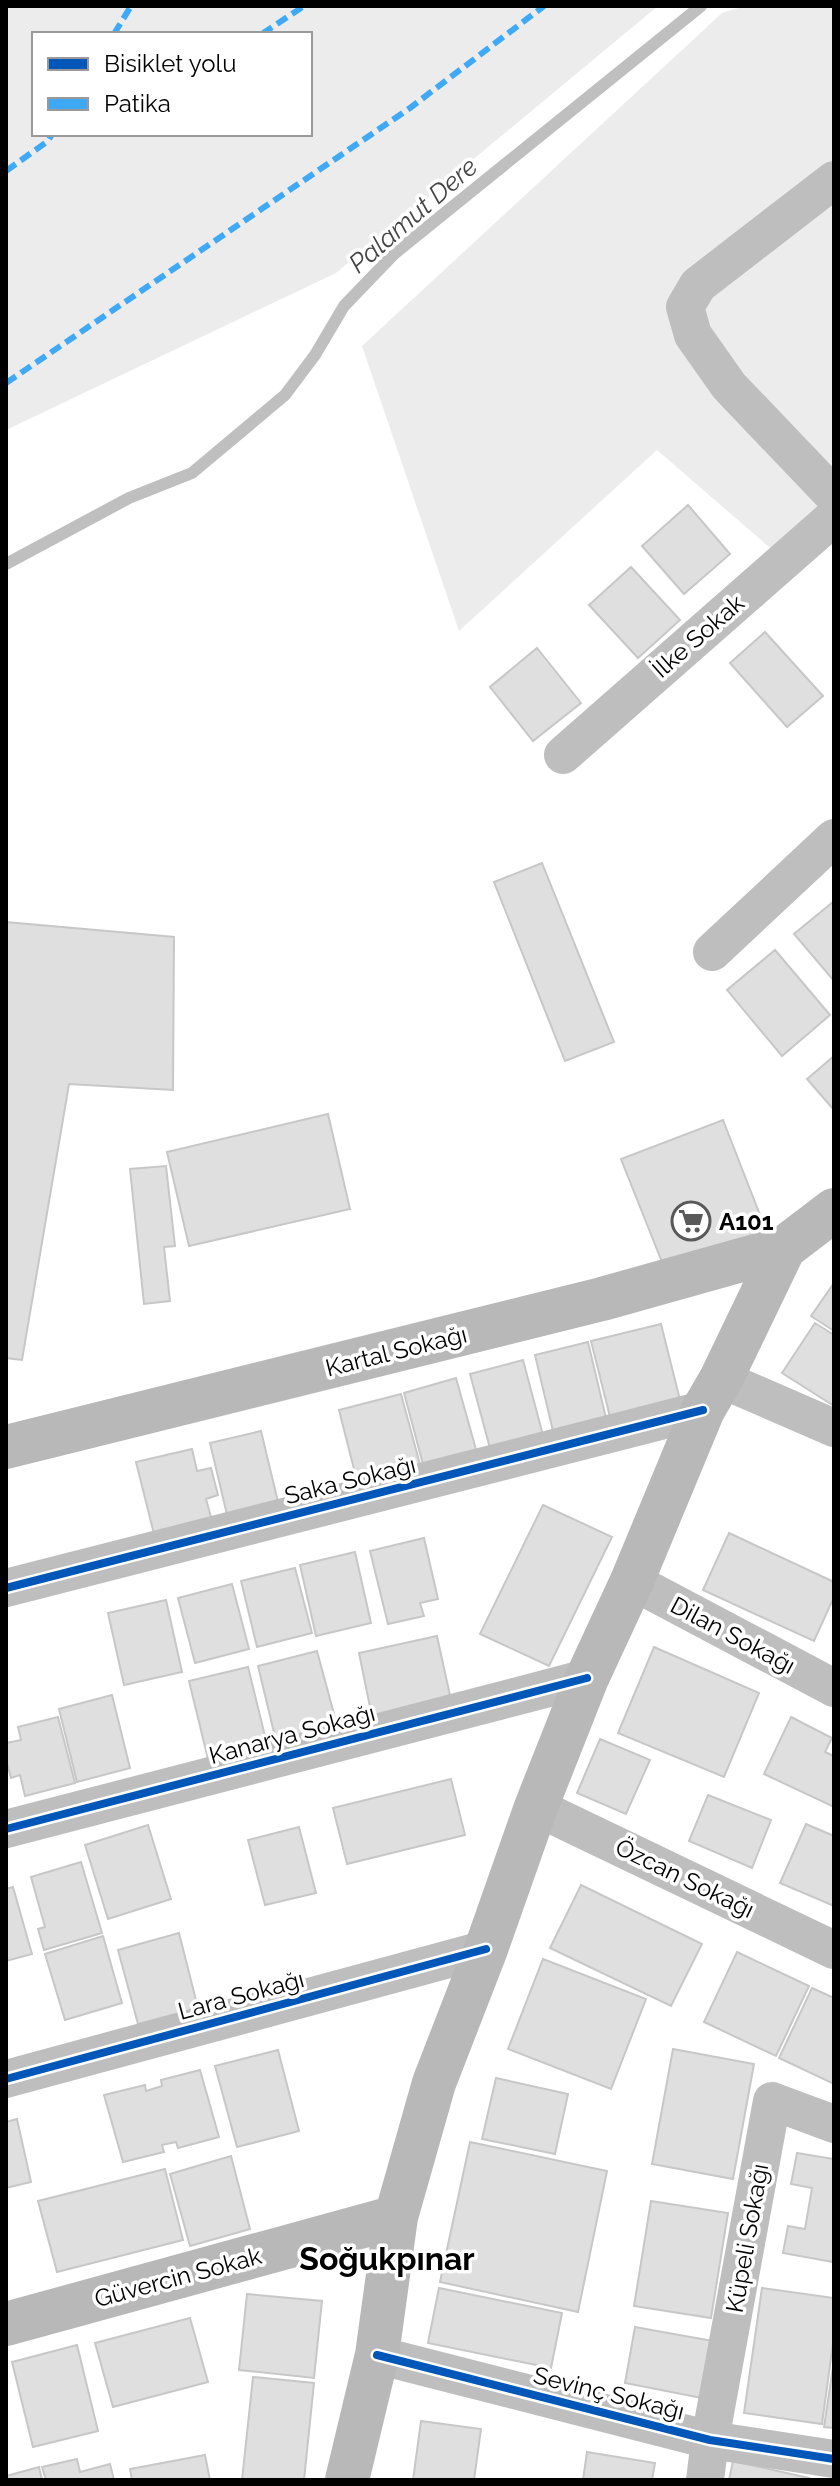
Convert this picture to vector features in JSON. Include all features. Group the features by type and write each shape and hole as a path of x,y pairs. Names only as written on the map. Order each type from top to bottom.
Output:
{"main road":[{"path":"347,2480 377,2355 396,2217 434,2083 536,1807 587,1678 712,1395 784,1248 834,1210"},
{"name":"Kartal Sokağı","path":"6,1447 602,1299 784,1248"},
{"name":"Güvercin Sokak","path":"6,2324 396,2217"}],"street":[{"path":"834,180 698,285 685,307 693,335 729,386 834,496"},
{"name":"İlke Sokak","path":"563,755 834,517"},
{"path":"712,952 834,838"},
{"path":"712,1395 834,1428"},
{"name":"Saka Sokağı","path":"6,1588 712,1395"},
{"name":"Dilan Sokağı","path":"632,1581 834,1688"},
{"name":"Kanarya Sokağı","path":"6,1829 587,1678"},
{"name":"Özcan Sokağı","path":"536,1807 834,1950"},
{"name":"Lara Sokağı","path":"6,2079 486,1949"},
{"name":"Küpeli Sokağı","path":"710,2440 772,2101 834,2124"},
{"name":"Sevinç Sokağı","path":"377,2355 710,2440 834,2459"},
{"path":"705,2480 710,2440"}],"shaded area":[{"path":"6,6 658,6 336,273 6,430"},
{"path":"745,6 834,6 834,502 776,553 657,450 459,631 362,346 722,13"}],"building":[{"path":"688,505 730,554 684,594 642,546"},
{"path":"631,567 680,620 638,658 589,605"},
{"path":"765,632 823,696 787,727 730,663"},
{"path":"537,648 581,703 533,741 490,687"},
{"path":"542,863 614,1042 565,1061 494,882"},
{"path":"834,901 834,981 794,934"},
{"path":"6,922 174,937 173,1090 69,1084 22,1360 6,1358"},
{"path":"775,950 830,1015 782,1056 727,990"},
{"path":"834,1056 834,1110 807,1079"},
{"path":"328,1114 350,1209 189,1246 167,1152"},
{"path":"723,1120 767,1233 666,1272 621,1159"},
{"path":"166,1166 175,1246 164,1247 170,1301 144,1304 130,1169"},
{"path":"834,1283 834,1331 811,1316"},
{"path":"815,1323 834,1335 834,1406 782,1373"},
{"path":"661,1324 680,1400 610,1417 591,1341"},
{"path":"588,1342 606,1418 553,1431 535,1355"},
{"path":"523,1360 544,1439 491,1452 470,1374"},
{"path":"456,1378 477,1453 424,1468 404,1393"},
{"path":"401,1394 421,1468 358,1485 339,1410"},
{"path":"261,1431 280,1510 229,1523 210,1443"},
{"path":"192,1449 197,1471 211,1468 218,1495 206,1499 214,1528 156,1542 136,1462"},
{"path":"543,1505 612,1537 549,1666 480,1634"},
{"path":"729,1533 834,1582 834,1597 814,1641 703,1590"},
{"path":"424,1538 438,1599 420,1603 424,1616 388,1624 370,1551"},
{"path":"355,1552 371,1623 316,1636 300,1565"},
{"path":"295,1568 312,1633 257,1647 241,1581"},
{"path":"232,1584 249,1649 195,1663 178,1598"},
{"path":"166,1600 182,1672 124,1685 108,1613"},
{"path":"437,1636 451,1700 372,1717 359,1653"},
{"path":"654,1647 759,1693 724,1777 618,1733"},
{"path":"317,1651 337,1725 276,1741 258,1666"},
{"path":"248,1667 267,1744 208,1759 189,1681"},
{"path":"112,1695 130,1768 77,1782 59,1709"},
{"path":"58,1717 75,1783 25,1796 20,1775 11,1778 6,1743 21,1740 18,1727"},
{"path":"791,1717 832,1738 825,1752 834,1756 834,1807 764,1774"},
{"path":"600,1739 650,1760 626,1814 577,1793"},
{"path":"451,1779 465,1835 347,1864 333,1808"},
{"path":"708,1795 771,1820 752,1868 689,1841"},
{"path":"806,1824 834,1836 834,1906 780,1883"},
{"path":"148,1825 171,1899 108,1919 85,1845"},
{"path":"299,1827 316,1893 265,1905 248,1840"},
{"path":"81,1862 102,1933 44,1950 38,1929 45,1927 31,1877"},
{"path":"581,1885 702,1944 671,2006 550,1948"},
{"path":"13,1887 32,1954 6,1961 6,1889"},
{"path":"179,1933 198,2008 138,2024 118,1950"},
{"path":"103,1936 122,2003 65,2020 45,1954"},
{"path":"737,1952 809,1986 776,2056 704,2022"},
{"path":"543,1959 646,1999 611,2089 508,2049"},
{"path":"812,1988 834,1998 834,2084 779,2058"},
{"path":"673,2049 754,2064 733,2179 652,2164"},
{"path":"278,2050 299,2131 237,2147 215,2066"},
{"path":"200,2070 219,2137 178,2148 176,2142 162,2145 164,2152 123,2162 104,2095 145,2085 146,2091 162,2086 161,2080"},
{"path":"496,2078 568,2094 555,2154 482,2139"},
{"path":"17,2119 31,2182 6,2188 6,2122"},
{"path":"470,2142 607,2171 578,2312 440,2282"},
{"path":"797,2153 834,2159 833,2262 783,2253 788,2226 805,2229 812,2188 791,2184"},
{"path":"231,2156 250,2229 190,2246 170,2174"},
{"path":"165,2169 183,2240 57,2272 38,2201"},
{"path":"651,2201 728,2213 711,2318 634,2306"},
{"path":"439,2288 562,2313 551,2368 428,2343"},
{"path":"762,2288 834,2298 834,2336 822,2424 744,2413"},
{"path":"247,2294 322,2301 314,2378 239,2370"},
{"path":"190,2318 208,2382 113,2407 95,2343"},
{"path":"635,2327 713,2341 702,2398 625,2383"},
{"path":"77,2345 98,2431 33,2447 12,2362"},
{"path":"834,2367 834,2428 824,2427"},
{"path":"253,2377 314,2383 304,2480 242,2480"},
{"path":"421,2421 481,2429 474,2480 413,2480"},
{"path":"587,2452 655,2463 652,2480 583,2480"},
{"path":"205,2455 210,2480 132,2480 130,2469"},
{"path":"77,2459 80,2472 110,2464 114,2480 46,2480 42,2467"},
{"path":"733,2461 809,2478 729,2480"},
{"path":"39,2467 42,2480 6,2480 6,2476"}],"waterway":[{"name":"Palamut Dere","path":"6,564 129,498 192,473 285,395 315,355 344,306 394,254 701,6"}],"marked path":[{"path":"115,32 131,6"},
{"path":"265,32 304,6"},
{"path":"6,383 410,108 544,6"},
{"path":"6,171 51,136"}],"cycle path":[{"path":"6,1588 703,1410"},
{"path":"6,1829 587,1678"},
{"path":"6,2079 486,1949"},
{"path":"377,2355 710,2440 834,2459"}],"place":[{"name":"A101","path":"691,1221"}],"district":[{"name":"Soğukpınar","path":"387,2258"}]}
